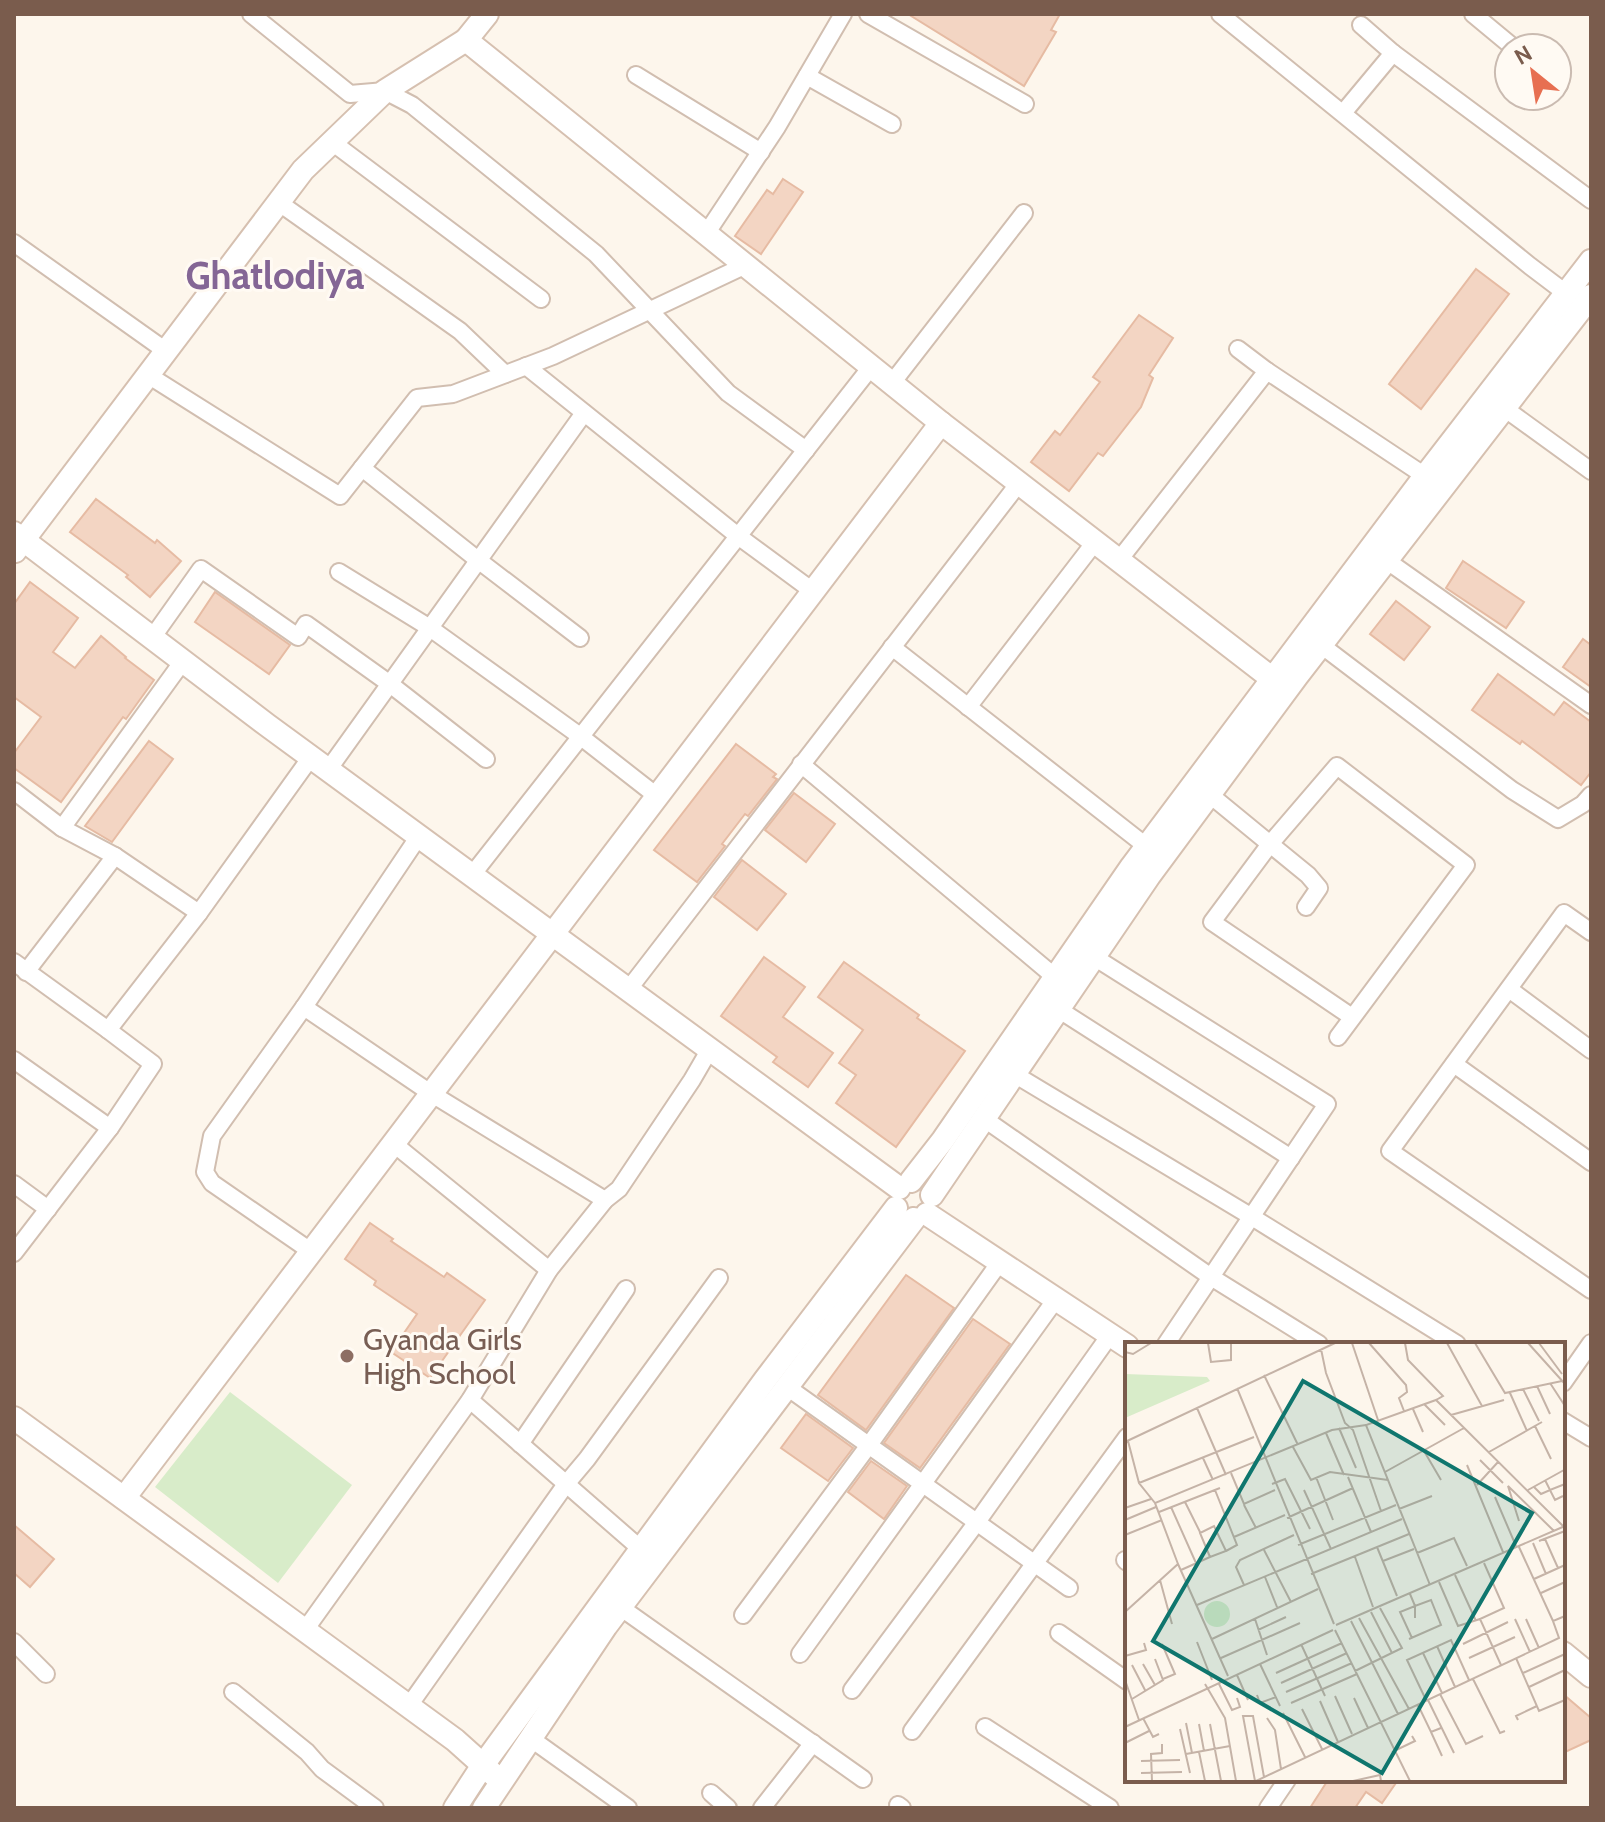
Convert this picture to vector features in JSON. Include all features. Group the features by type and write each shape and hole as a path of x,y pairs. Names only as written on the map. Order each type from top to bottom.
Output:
{"street":[{"path":"251,14 350,94 385,91 412,105 596,254 728,393 806,450"},
{"path":"487,14 466,40 385,91 303,170 17,542 152,638 913,1201 1119,1340 977,1522 852,1690"},
{"path":"706,234 777,127 843,14"},
{"path":"868,14 1025,104"},
{"path":"1473,14 1495,32"},
{"path":"1226,16 1567,294"},
{"path":"1361,25 1393,53 1591,200"},
{"path":"466,40 941,423 1280,684"},
{"path":"1343,113 1393,53"},
{"path":"636,75 761,152"},
{"path":"807,76 892,124"},
{"path":"332,142 541,299"},
{"path":"278,202 460,331 505,374"},
{"path":"892,383 1024,213"},
{"path":"14,243 166,351"},
{"path":"455,1808 483,1765 765,1380 983,1118 1209,794 1280,684 1425,476 1591,261"},
{"path":"148,375 340,496 417,398 453,394 553,356 746,265"},
{"path":"484,1808 620,1607 787,1387 913,1201 943,1140 1146,846 1280,684 1321,645 1591,296"},
{"path":"1238,349 1425,476"},
{"path":"526,366 738,536 814,592"},
{"path":"472,875 871,367"},
{"path":"1119,560 1267,371"},
{"path":"1504,408 1591,471"},
{"path":"108,1030 320,764 390,684 584,413"},
{"path":"124,1498 941,423"},
{"path":"362,468 580,638"},
{"path":"628,990 1019,483"},
{"path":"968,707 1095,542"},
{"path":"1386,560 1591,705"},
{"path":"152,638 201,569 298,637 306,624 486,759"},
{"path":"339,572 430,628 580,736 658,797"},
{"path":"1321,645 1512,790 1558,819 1583,804 1591,795"},
{"path":"892,647 1146,846"},
{"path":"62,828 183,661"},
{"path":"801,764 1055,977"},
{"path":"1338,1037 1466,865 1337,766 1270,844 1212,922 1352,1017"},
{"path":"14,791 62,828 115,856 199,913"},
{"path":"1209,794 1308,875 1319,888 1306,907"},
{"path":"312,1252 212,1183 205,1172 212,1136 304,1007 419,836"},
{"path":"14,1253 110,1128 153,1064 20,967 115,856"},
{"path":"1591,932 1564,913 1390,1151 1591,1290"},
{"path":"1094,957 1327,1104 1167,1342"},
{"path":"1509,989 1591,1050"},
{"path":"304,1007 432,1094 605,1200"},
{"path":"1058,1009 1291,1158"},
{"path":"305,1630 470,1400 549,1270 605,1200 619,1189 710,1049"},
{"path":"14,1060 110,1128"},
{"path":"1454,1064 1591,1162"},
{"path":"1014,1074 1454,1342"},
{"path":"983,1118 1211,1277 1316,1342"},
{"path":"394,1144 549,1270"},
{"path":"14,1184 48,1209"},
{"path":"743,1615 1000,1262"},
{"path":"408,1706 566,1484 719,1278"},
{"path":"520,1444 626,1289"},
{"path":"800,1654 1056,1299"},
{"path":"1565,1381 1588,1352"},
{"path":"787,1387 1069,1588"},
{"path":"470,1400 642,1550"},
{"path":"14,1418 455,1740 502,1781"},
{"path":"1565,1422 1591,1438"},
{"path":"912,1731 1125,1440"},
{"path":"620,1607 863,1779"},
{"path":"1059,1633 1125,1680"},
{"path":"14,1642 46,1674"},
{"path":"1565,1655 1591,1676"},
{"path":"233,1692 307,1752 322,1769 375,1808"},
{"path":"985,1727 1110,1808"},
{"path":"530,1738 628,1808"},
{"path":"762,1808 813,1743"},
{"path":"1268,1808 1278,1783"},
{"path":"711,1793 728,1808"}],"green space":[{"path":"230,1392 352,1485 278,1583 155,1487"}],"building":[{"path":"908,14 1060,14 1051,30 1056,32 1024,86"},
{"path":"783,179 803,192 761,254 735,236 767,190 773,194"},
{"path":"1476,269 1509,294 1421,409 1389,384"},
{"path":"1139,315 1173,338 1149,375 1153,378 1141,407 1103,456 1098,453 1069,491 1031,462 1055,431 1060,435 1100,382 1093,377"},
{"path":"96,499 155,543 157,540 181,561 150,597 126,577 128,575 70,532"},
{"path":"1463,561 1524,602 1506,628 1446,588"},
{"path":"30,582 78,618 53,652 75,668 101,636 154,680 61,802 14,768 14,753 41,717 14,697 14,604"},
{"path":"215,592 290,645 269,674 195,622"},
{"path":"1396,601 1430,627 1404,660 1370,634"},
{"path":"1583,639 1591,645 1591,687 1563,667"},
{"path":"1498,674 1554,715 1564,702 1591,722 1591,772 1581,785 1522,741 1520,744 1472,710"},
{"path":"149,741 173,759 112,842 85,826"},
{"path":"736,744 776,774 773,777 777,779 748,816 745,814 697,882 654,850"},
{"path":"794,793 835,824 806,862 765,830"},
{"path":"742,860 786,894 757,930 714,897"},
{"path":"764,957 805,987 783,1017 833,1053 808,1087 773,1062 777,1057 721,1016"},
{"path":"844,962 965,1051 896,1147 836,1103 856,1075 839,1063 863,1030 818,997"},
{"path":"370,1223 444,1277 447,1273 485,1300 430,1378 391,1352 417,1314 374,1285 376,1281 345,1259"},
{"path":"906,1275 954,1308 866,1430 818,1395"},
{"path":"973,1319 1010,1344 920,1468 884,1443"},
{"path":"806,1414 853,1448 828,1481 781,1448"},
{"path":"871,1461 907,1486 884,1519 848,1492"},
{"path":"14,1525 54,1559 30,1587 14,1573"},
{"path":"1565,1696 1591,1718 1591,1740 1565,1752"},
{"path":"1327,1782 1397,1782 1382,1803 1366,1792 1355,1808 1310,1808"}],"place":[{"name":"Gyanda Girls High School","path":"347,1356"}],"district":[{"name":"Ghatlodiya","path":"275,275"}]}
